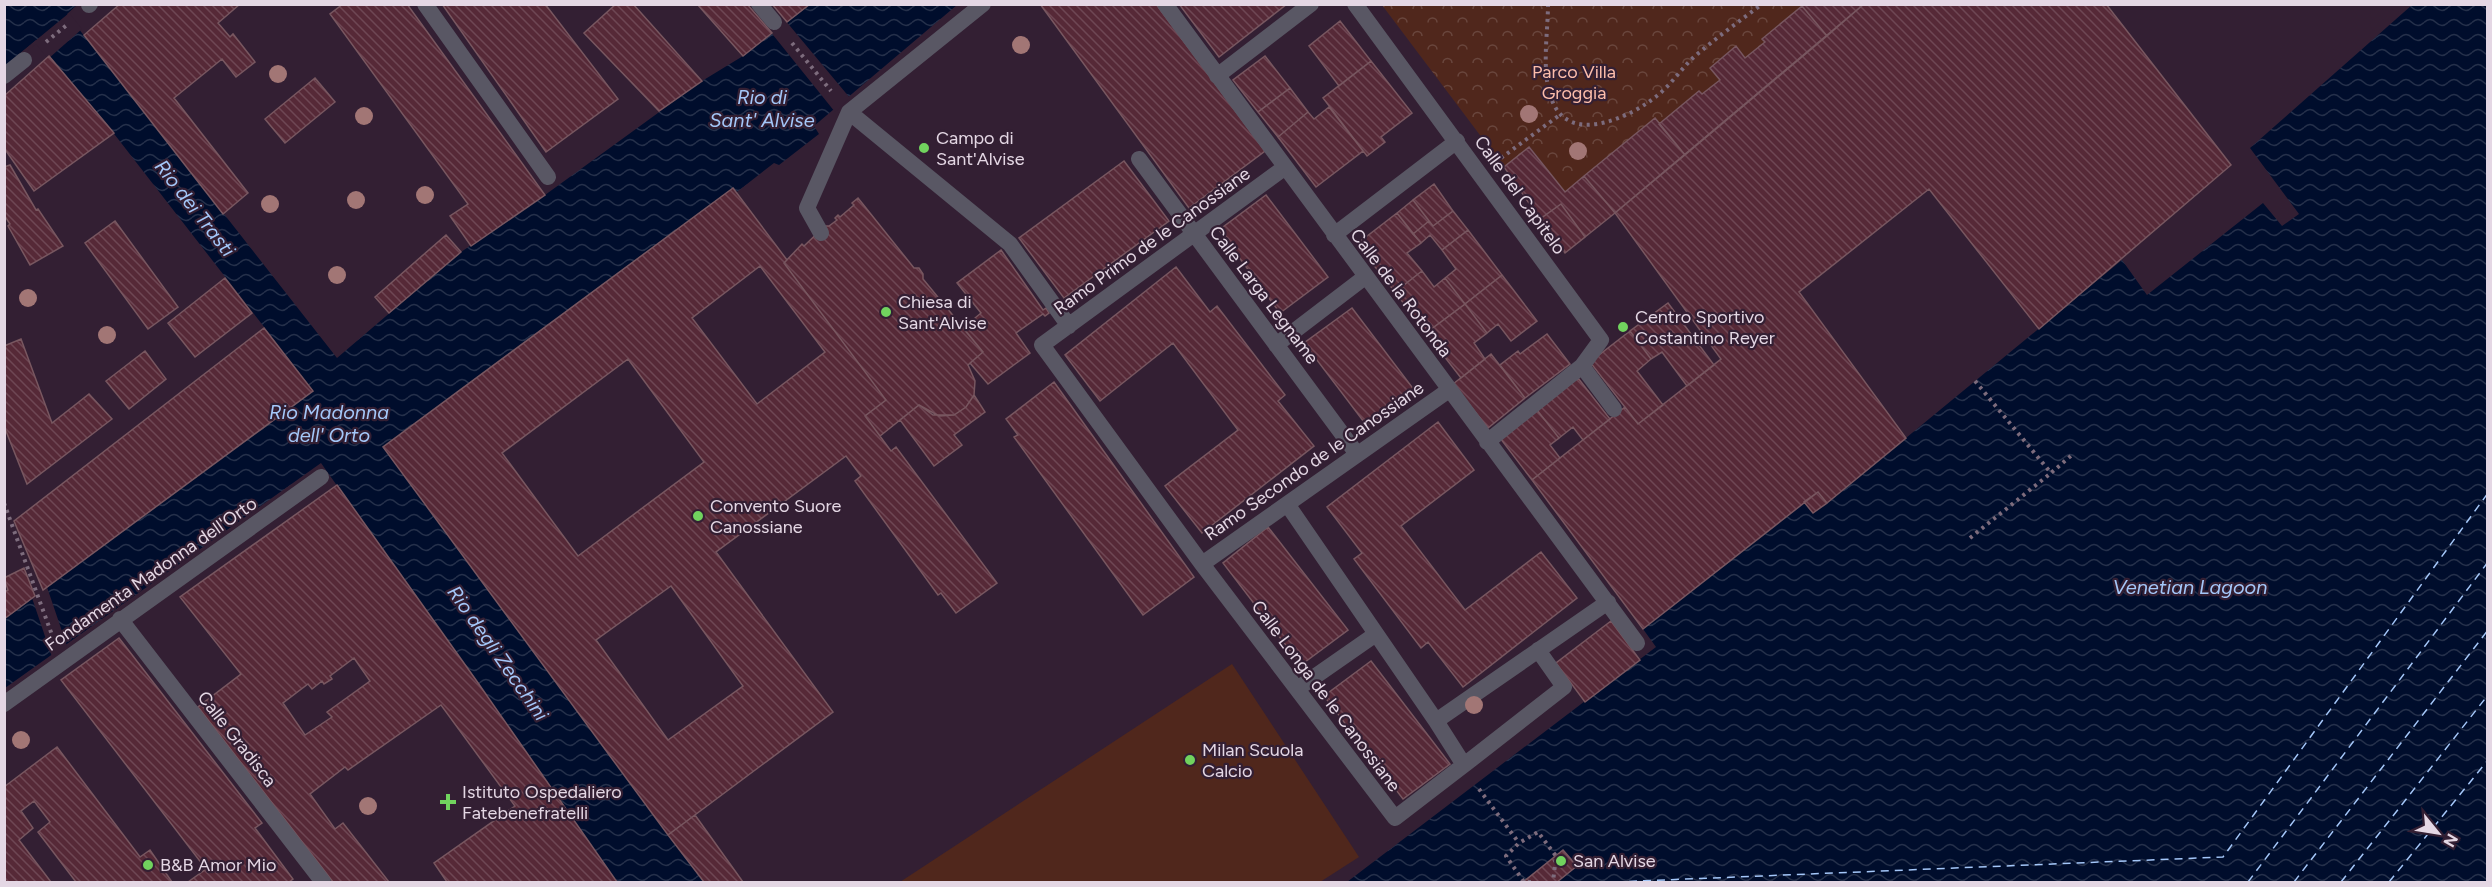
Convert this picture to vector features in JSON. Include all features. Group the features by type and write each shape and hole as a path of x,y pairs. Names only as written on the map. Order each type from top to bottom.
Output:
{"street":[{"path":"425,4 548,177"},
{"path":"759,4 774,22"},
{"path":"821,233 807,208 849,112 983,4"},
{"name":"Calle de la Rotonda","path":"1164,4 1608,603"},
{"path":"1217,76 1311,4"},
{"name":"Calle del Capitelo","path":"1355,4 1601,340 1582,366"},
{"path":"4,76 24,60"},
{"path":"849,112 1010,244 1069,326"},
{"path":"1334,236 1457,141"},
{"name":"Calle Larga Legname","path":"1139,159 1357,454"},
{"name":"Ramo Primo de le Canossiane","path":"1042,345 1284,168"},
{"path":"1276,345 1365,277"},
{"name":"Calle Longa de le Canossiane","path":"1042,345 1202,564 1395,818 1464,765"},
{"path":"1487,442 1582,366 1614,409"},
{"name":"Ramo Secondo de le Canossiane","path":"1202,564 1449,390"},
{"name":"Fondamenta Madonna dell'Orto","path":"4,704 41,685 62,661 321,477"},
{"path":"1287,504 1464,765 1564,687 1538,650"},
{"path":"1436,721 1608,603 1636,643"},
{"name":"Calle Gradisca","path":"120,619 323,882"},
{"path":"1297,689 1376,634"}],"path":[{"path":"1548,4 1547,72 1552,101 1561,114 1576,123 1588,125 1606,122 1644,105 1660,93 1698,53 1762,4"},
{"path":"40,47 70,21"},
{"path":"796,49 828,88"},
{"path":"1480,174 1561,114"},
{"path":"1975,381 2051,472"},
{"path":"1970,538 2073,454"},
{"path":"4,503 62,661"},
{"path":"1464,765 1519,843"},
{"path":"1531,882 1524,882 1506,856 1519,843 1538,832 1556,856 1553,882"}],"green space":[{"name":"Parco Villa Groggia","path":"1382,5 1804,5 1762,39 1765,42 1745,58 1735,47 1710,68 1720,80 1702,94 1699,91 1659,124 1655,119 1565,192 1530,147 1504,167"},
{"name":"Milan Scuola Calcio","path":"1232,664 1359,857 1320,882 900,882"}],"water":[{"path":"5,5 77,5 67,14 337,358 461,252 545,195 702,81 743,56 810,5 957,5 814,126 819,134 779,165 774,163 733,195 732,189 383,447 704,882 617,882 321,463 5,688 5,619 313,390 101,117 36,40 5,66"},
{"name":"Venetian Lagoon","path":"2412,5 2487,5 2487,882 1347,882 1656,647 1643,629 1804,502 1813,513 1827,503 2122,260 2147,295 2263,203 2282,226 2299,214 2250,148"}],"pier":[{"path":"80,4 70,14 82,29 48,59 36,44 20,57 18,55"},
{"path":"785,20 850,98 835,112 769,30"},
{"path":"42,587 43,590 47,587 67,646 52,657 32,598"}],"building":[{"path":"120,4 240,4 218,23 230,37 233,34 255,62 236,77 222,59 174,98 248,193 223,214 84,35"},
{"path":"343,4 407,4 545,195 471,246 450,216 468,204 330,14"},
{"path":"442,4 545,4 618,99 546,152"},
{"path":"616,4 633,4 702,81 659,111 584,33"},
{"path":"697,4 747,4 772,33 743,56"},
{"path":"772,4 810,4 787,22"},
{"path":"1040,4 1156,4 1265,151 1189,208"},
{"path":"1179,4 1287,4 1219,57"},
{"path":"1804,4 1864,4 1827,36 1802,6"},
{"path":"1864,4 2106,4 2231,165 2039,329 1929,189 1799,292 1906,438 1827,503 1818,492 1643,629 1532,480 1625,407 1638,424 1721,359 1615,213"},
{"path":"1802,6 1827,36 1685,155 1659,124 1699,91 1702,94 1720,80 1710,68 1736,46 1745,58 1765,42 1762,39"},
{"path":"1340,21 1371,61 1339,86 1309,46"},
{"path":"49,56 114,133 34,191 4,148 4,96"},
{"path":"1265,56 1290,88 1258,112 1233,80"},
{"path":"1371,61 1412,113 1381,137 1385,142 1367,156 1323,98"},
{"path":"315,78 335,102 285,143 265,119"},
{"path":"1290,88 1308,112 1278,137 1258,112"},
{"path":"1329,107 1363,151 1316,187 1278,137 1308,112 1314,119"},
{"path":"1655,118 1685,155 1615,213 1584,176"},
{"path":"1529,147 1565,192 1584,176 1615,213 1585,237 1561,204 1540,219 1504,167"},
{"path":"1124,161 1169,221 1064,298 1019,238"},
{"path":"10,165 36,210 38,209 63,246 30,265 4,215 4,167"},
{"path":"1434,184 1453,211 1433,226 1413,200"},
{"name":"Convento Suore Canossiane","path":"733,188 787,260 784,263 886,400 865,416 891,451 896,447 997,583 956,613 941,593 938,595 855,481 861,476 846,456 716,552 833,712 668,835 383,447","holes":["760,266 825,352 757,404 692,318","628,359 704,462 578,556 502,453","671,586 743,686 668,740 596,640"]},
{"path":"1266,195 1328,277 1280,313 1219,230"},
{"name":"Chiesa di Sant'Alvise","path":"858,198 914,268 919,268 923,279 983,352 968,365 975,381 974,395 966,407 954,415 939,416 919,405 880,436 865,416 886,400 784,263 802,244 804,246 825,226 837,220 835,218 838,215 840,217 854,205 852,203"},
{"path":"1413,200 1429,221 1413,234 1397,213"},
{"path":"1561,204 1585,237 1565,253 1540,219"},
{"path":"1453,211 1468,230 1442,250 1430,235 1421,243 1413,234 1429,221 1433,226"},
{"path":"1397,213 1421,243 1407,253 1422,271 1395,292 1357,244"},
{"path":"115,221 178,307 148,329 85,243"},
{"path":"1468,230 1502,275 1465,304 1445,278 1456,269 1442,250"},
{"path":"446,235 461,252 389,313 375,297"},
{"path":"1001,250 1043,310 1046,308 1049,313 1045,316 1043,314 1016,333 1030,353 988,384 970,363 983,352 963,328 981,313 957,283"},
{"path":"1176,267 1210,312 1217,306 1285,395 1278,401 1314,446 1202,533 1165,486 1238,430 1173,343 1100,401 1065,355"},
{"path":"1422,271 1434,287 1445,278 1465,304 1426,333 1395,292"},
{"path":"1502,275 1537,321 1511,341 1498,324 1487,333 1465,304"},
{"path":"225,278 252,313 195,357 168,323"},
{"path":"1668,303 1714,365 1687,386 1662,352 1651,359 1630,331"},
{"path":"1465,304 1487,333 1474,343 1485,359 1461,378 1426,333"},
{"path":"1352,308 1415,391 1367,426 1304,343"},
{"path":"264,328 313,391 43,590 14,521"},
{"path":"1630,331 1651,359 1637,371 1663,405 1638,424 1590,362"},
{"path":"1547,334 1570,364 1525,398 1500,365 1518,351 1520,354"},
{"path":"21,339 52,423 89,394 112,419 27,484 4,426 4,346"},
{"path":"145,351 166,379 129,409 106,381"},
{"path":"1491,354 1525,398 1488,428 1453,384"},
{"path":"1578,378 1610,419 1583,440 1573,427 1559,438 1537,410"},
{"path":"1054,382 1194,577 1143,615 1014,437 1018,435 1006,419"},
{"path":"974,395 985,412 954,435 962,445 934,466 900,420 919,405 933,415 954,415 966,407"},
{"path":"1537,410 1559,438 1550,445 1560,458 1532,480 1500,438"},
{"path":"1438,422 1474,470 1401,526 1465,610 1541,552 1577,598 1463,687 1428,642 1421,648 1354,559 1362,553 1327,507"},
{"path":"337,485 617,882 447,882 434,863 515,806 441,705 348,770 345,767 310,794 335,829 343,823 389,882 333,882 198,707 241,674 180,597","holes":["354,658 370,681 327,712 332,717 305,735 283,703 308,684 312,689 322,681 324,684 332,679 330,676"]},
{"path":"1818,492 1827,503 1813,513 1804,502"},
{"path":"1268,527 1348,630 1301,665 1223,563"},
{"path":"24,568 35,596 4,619 4,592 8,590 4,578"},
{"path":"1611,621 1640,660 1585,702 1556,663"},
{"path":"119,638 262,823 255,828 293,879 289,882 188,882 206,869 61,680"},
{"path":"1371,661 1450,764 1403,799 1324,696"},
{"path":"57,747 140,857 150,850 172,882 76,882 38,832 50,822 34,801 21,811 33,828 19,840 51,882 4,882 4,787"},
{"path":"695,815 743,882 704,882 668,835"},
{"name":"San Alvise","path":"1563,850 1577,866 1557,882 1523,882"}],"ferry route":[{"path":"1615,882 2223,857 2488,493"},
{"path":"2248,882 2488,562"},
{"path":"2294,882 2488,630"},
{"path":"2341,882 2488,695"},
{"path":"2389,882 2488,760"}],"place":[{"name":"Campo di Sant'Alvise","path":"924,148"},
{"name":"Chiesa di Sant'Alvise","path":"886,312"},
{"name":"Centro Sportivo Costantino Reyer","path":"1623,327"},
{"name":"Convento Suore Canossiane","path":"698,516"},
{"name":"Milan Scuola Calcio","path":"1190,760"},
{"name":"Istituto Ospedaliero Fatebenefratelli","path":"448,802"},
{"name":"San Alvise","path":"1561,861"},
{"name":"B&B Amor Mio","path":"148,865"}],"water label":[{"name":"Rio di Sant' Alvise","path":"762,108"},
{"name":"Rio dei Trasti","path":"195,208"},
{"name":"Rio Madonna dell' Orto","path":"329,424"},
{"name":"Rio degli Zecchini","path":"498,653"}]}
